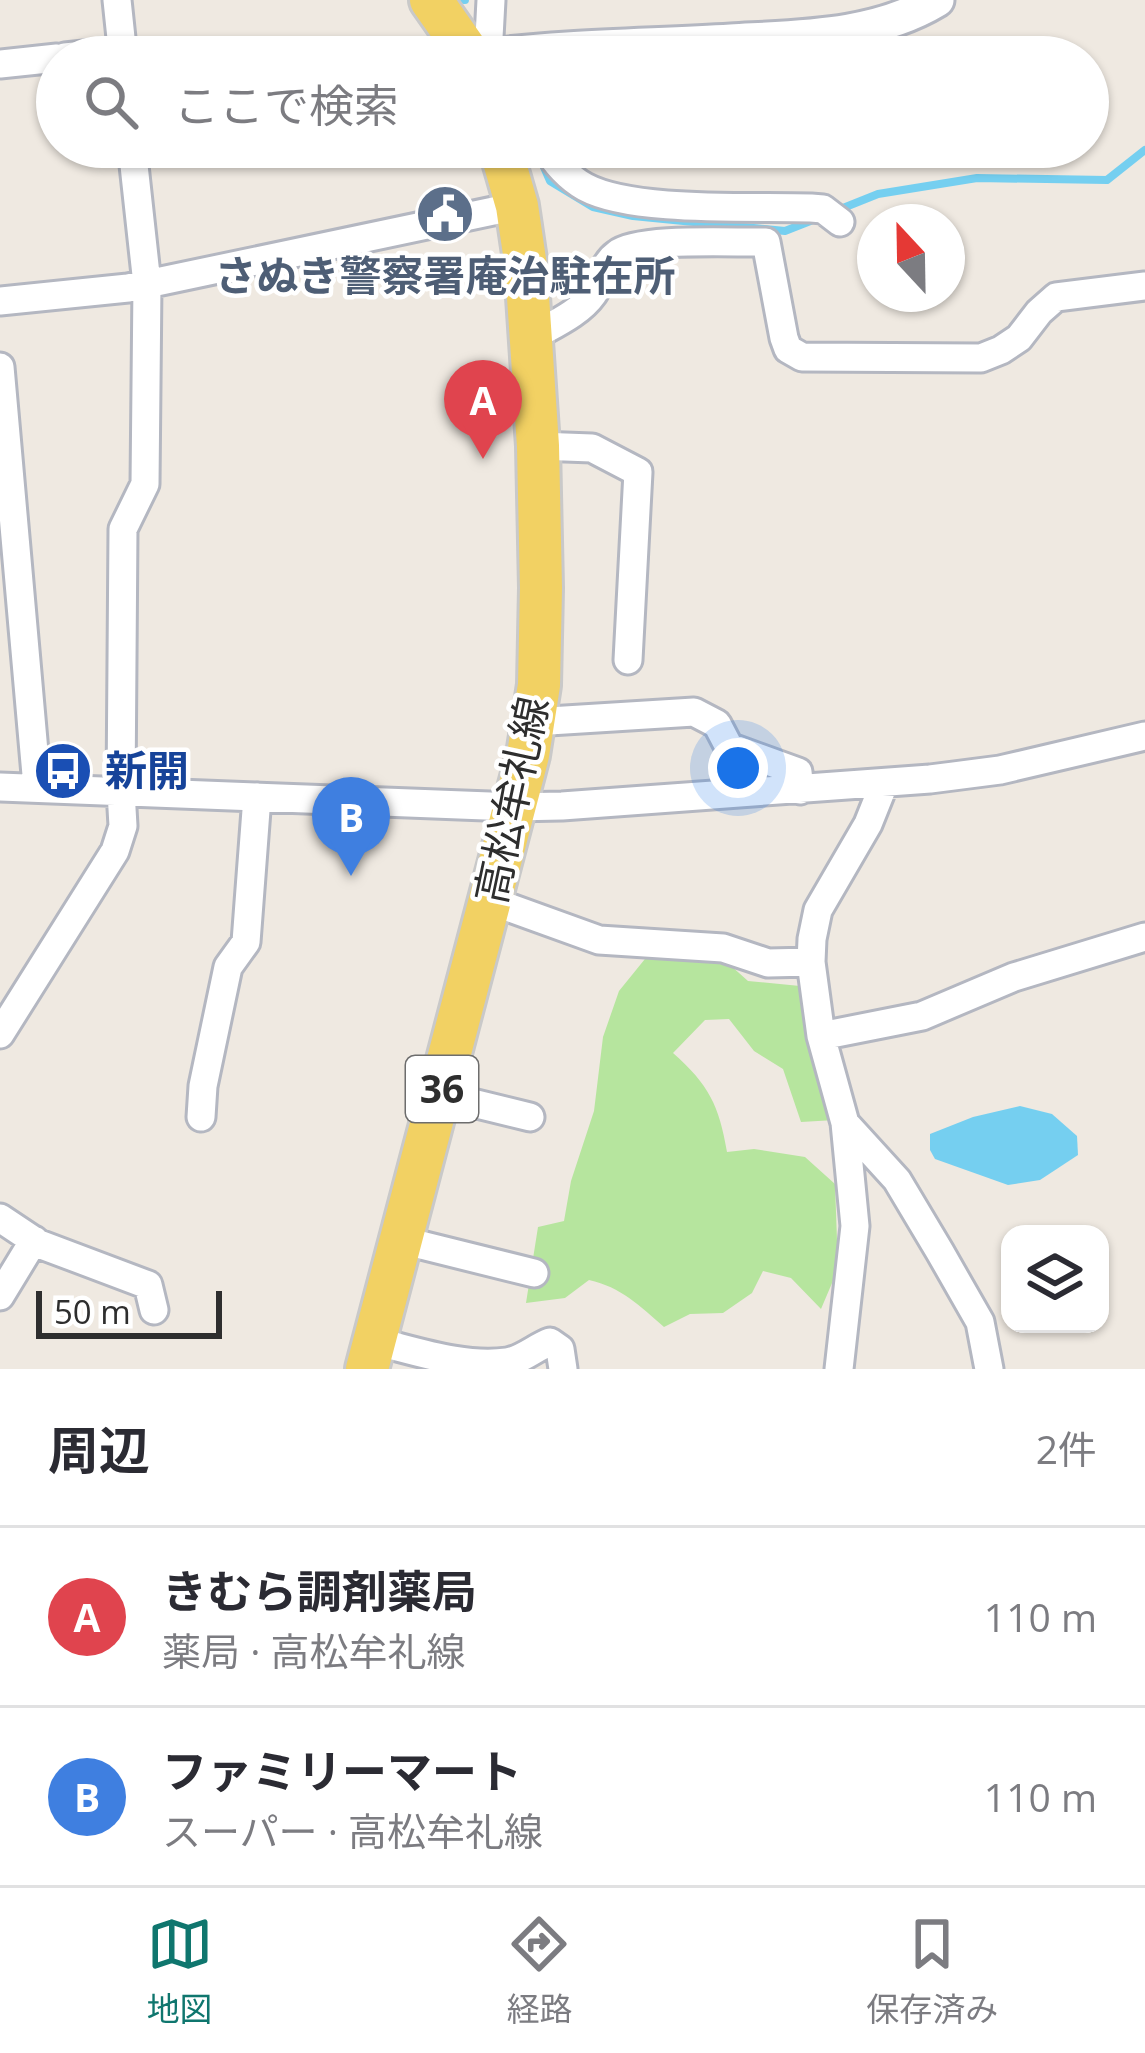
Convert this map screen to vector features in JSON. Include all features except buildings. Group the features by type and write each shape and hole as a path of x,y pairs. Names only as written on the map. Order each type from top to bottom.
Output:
{"main road":[{"name":"高松牟礼線","path":"370,1355 528,755 539,685 542,588 532,337 517,206 506,168"}],"street":[{"path":"117,0 120,36"},
{"path":"477,36 491,0"},
{"path":"784,36 859,29 912,15 937,0"},
{"path":"0,64 36,60"},
{"path":"0,1034 115,851 123,826 123,529 146,484 147,284 134,168"},
{"path":"562,168 586,188 635,202 759,224"},
{"path":"0,301 147,284 517,206"},
{"path":"532,337 574,312 593,293 613,256 626,248 832,216"},
{"path":"759,224 784,338 788,349 802,357 981,358 1018,338 1056,297 1145,286"},
{"path":"0,367 38,786"},
{"path":"538,446 592,448 638,472 628,660"},
{"path":"533,722 694,712 717,724 729,747 798,772 800,790"},
{"path":"0,787 513,807 884,784 1000,770 1145,736"},
{"path":"839,1369 855,1226 845,1123 821,1036 812,939 818,910 868,824 884,784"},
{"path":"201,1117 228,967 246,942 257,797"},
{"path":"491,901 599,940 723,948 768,963 811,962"},
{"path":"821,1036 922,1016 1014,977 1145,937"},
{"path":"440,1095 530,1117"},
{"path":"845,1123 897,1180 940,1252 980,1322 989,1369"},
{"path":"0,1218 34,1240 148,1285 154,1310"},
{"path":"0,1296 34,1240"},
{"path":"401,1240 534,1273"},
{"path":"370,1355 512,1362 550,1342 560,1349 562,1369"}],"green space":[{"path":"649,954 720,956 748,981 800,986 835,1120 801,1122 783,1069 754,1051 729,1019 705,1020 673,1053 710,1097 727,1152 754,1149 805,1157 835,1184 838,1269 821,1309 791,1278 763,1271 752,1293 723,1313 690,1314 664,1327 620,1292 589,1280 565,1298 526,1303 538,1227 564,1221 571,1181 594,1111 603,1037 619,991"}],"water":[{"path":"1020,1106 1052,1114 1077,1136 1078,1155 1040,1180 1008,1185 935,1159 930,1150 930,1134"}],"waterway":[{"path":"838,210 878,194 977,178 1107,180 1145,150"},
{"path":"544,168 550,181 593,207 633,216 785,231 818,218"}],"place":[{"name":"さぬき警察署庵治駐在所","path":"445,214"},
{"name":"きむら調剤薬局","path":"483,459"},
{"name":"新開","path":"63,771"},
{"name":"ファミリーマート","path":"351,876"}]}
